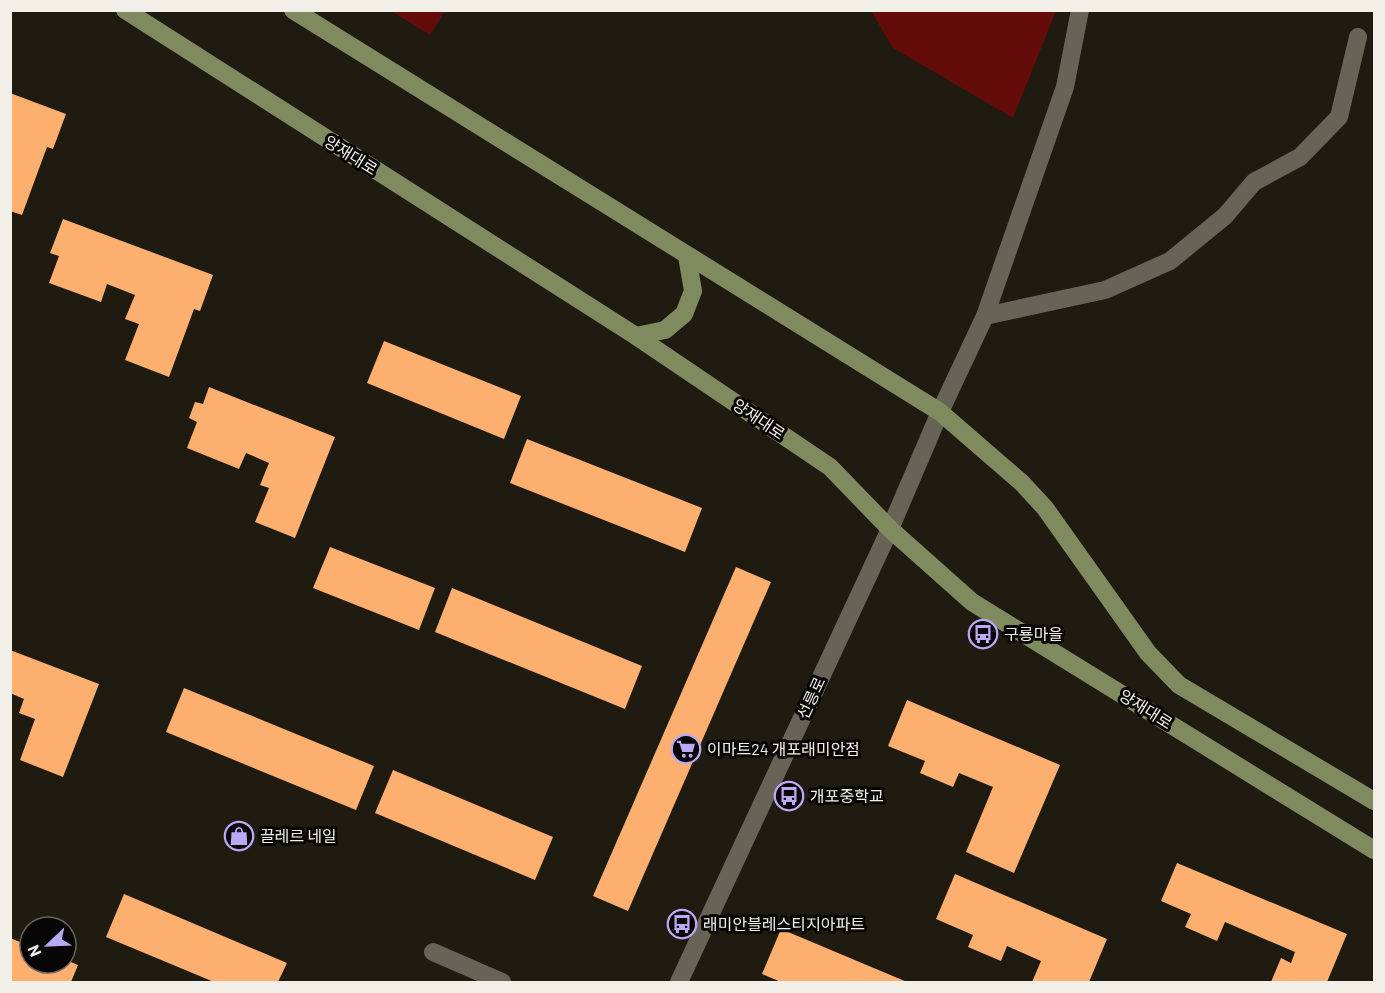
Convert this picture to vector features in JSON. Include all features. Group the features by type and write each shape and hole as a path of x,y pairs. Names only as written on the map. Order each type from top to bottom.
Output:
{"main road":[{"name":"양재대로","path":"125,10 636,336 830,467 890,529 972,602 1374,850"},
{"path":"293,10 940,412 1022,483 1045,508 1148,653 1179,685 1374,801"},
{"path":"636,336 665,330 684,314 693,291 687,256"}],"street":[{"name":"선릉로","path":"679,982 890,529 940,412 985,316 1065,87 1080,10"},
{"path":"985,316 1105,290 1170,261 1225,216 1254,182 1300,157 1339,117 1358,37"},
{"path":"433,952 502,982"}],"shaded area":[{"path":"391,11 445,11 430,35"},
{"path":"871,11 1056,11 1013,118 893,48"}],"building":[{"path":"10,93 66,114 53,149 47,147 22,215 10,211"},
{"path":"63,219 213,275 200,311 194,309 169,377 125,360 139,324 125,319 135,295 107,284 101,302 49,283 59,256 50,253"},
{"path":"384,341 521,396 504,439 367,383"},
{"path":"209,387 335,437 295,538 255,522 269,488 260,485 269,463 246,453 239,469 187,448 197,422 189,418 195,402 203,404"},
{"path":"527,439 702,508 685,552 510,483"},
{"path":"330,547 435,588 419,630 313,588"},
{"path":"736,567 771,582 628,911 593,896"},
{"path":"452,588 642,666 625,709 435,632"},
{"path":"10,650 99,684 63,777 20,760 35,719 19,713 24,699 10,693"},
{"path":"184,688 374,766 356,810 166,732"},
{"path":"907,700 1060,765 1014,873 966,852 993,787 959,773 953,787 920,773 925,761 888,746"},
{"path":"393,770 553,837 535,880 375,813"},
{"path":"1177,863 1347,934 1327,982 1271,982 1281,958 1291,963 1295,952 1225,922 1217,941 1185,927 1191,914 1161,901"},
{"path":"955,874 1107,939 1089,982 1032,982 1041,961 1007,946 1001,961 968,947 973,935 936,919"},
{"path":"124,894 287,963 278,982 214,982 106,937"},
{"path":"781,929 907,982 781,982 762,974"},
{"path":"10,938 18,941 18,975 74,975 71,982 10,982"}],"place":[{"name":"구룡마을","path":"983,634"},
{"name":"이마트24 개포래미안점","path":"686,749"},
{"name":"개포중학교","path":"789,796"},
{"name":"끌레르 네일","path":"239,836"},
{"name":"래미안블레스티지아파트","path":"682,924"}]}
